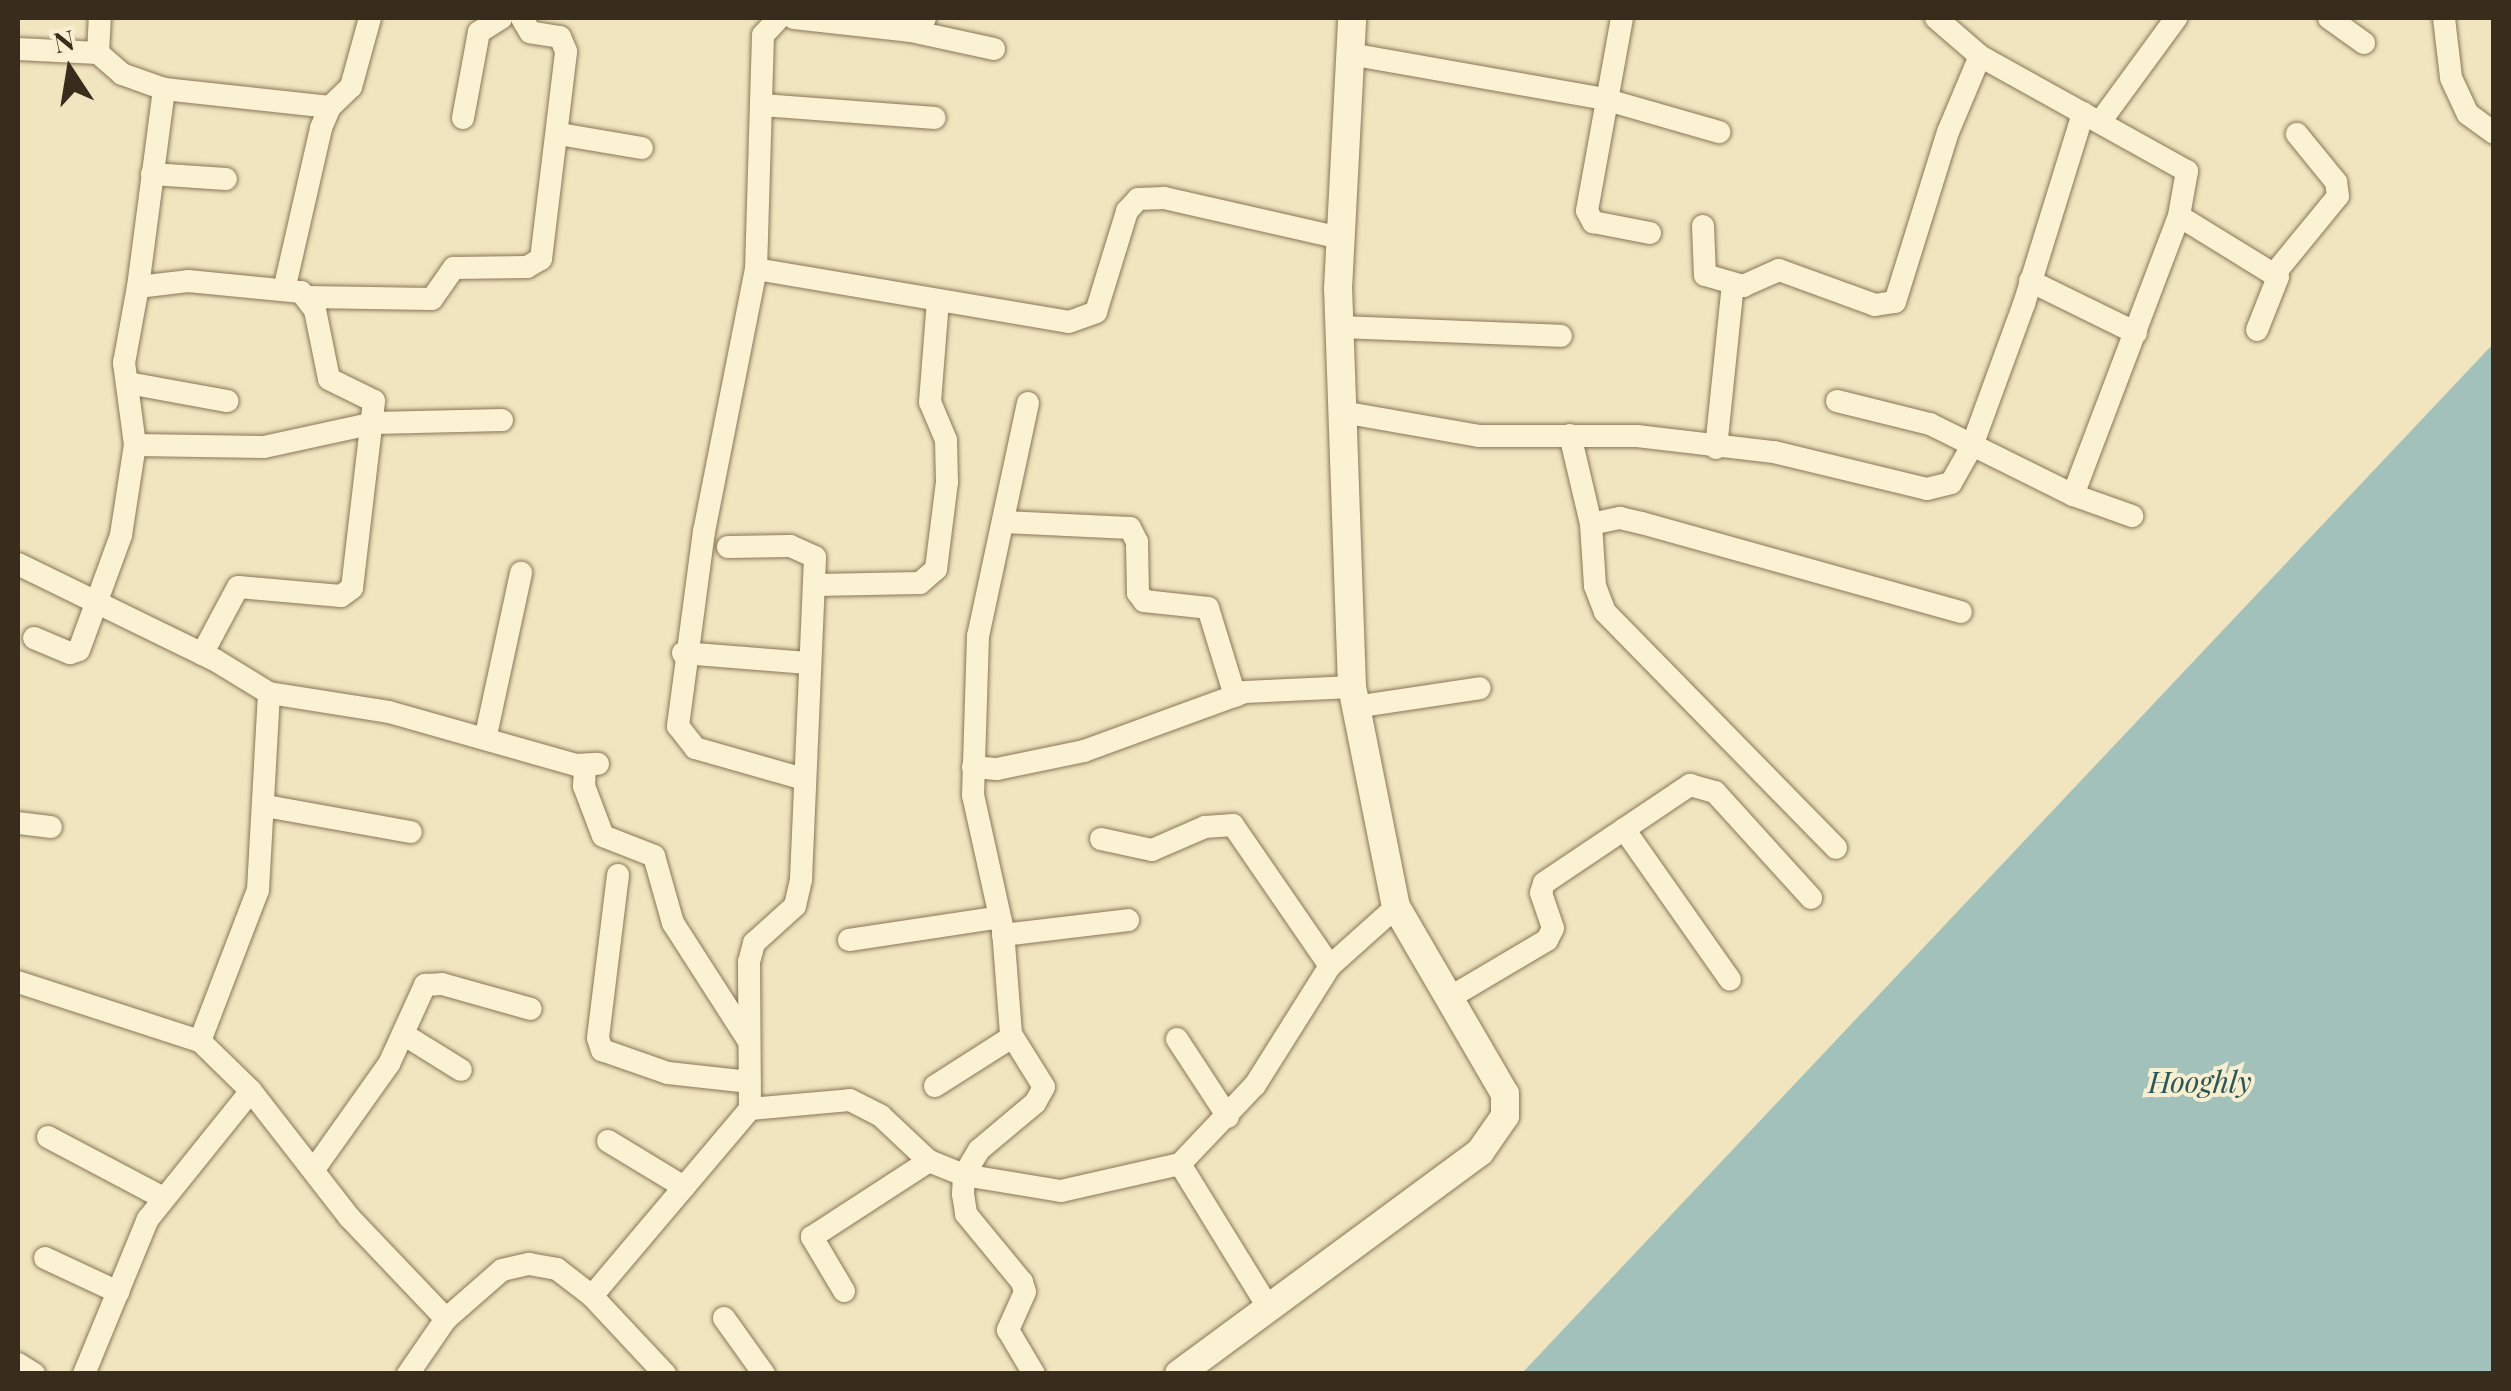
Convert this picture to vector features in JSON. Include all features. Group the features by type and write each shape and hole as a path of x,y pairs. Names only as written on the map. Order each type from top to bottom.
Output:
{"street":[{"path":"98,53 100,18"},
{"path":"284,290 330,107 351,87 370,18"},
{"path":"463,118 479,32 501,18"},
{"path":"138,287 188,282 284,290 308,296 432,299 454,268 537,264 546,250 564,41 530,32 522,18"},
{"path":"780,18 763,36 756,269 683,653 678,726 685,741 804,779"},
{"path":"794,18 918,24 994,49"},
{"path":"1179,1374 1498,1133 1505,1094 1396,907 1354,697 1339,327 1352,18"},
{"path":"1622,18 1604,99 1588,215 1592,222 1650,233"},
{"path":"1936,18 1980,56 2187,172 2179,216 2072,494"},
{"path":"1342,412 1480,436 1637,436 1774,452 1927,489 1951,483 1972,446 2092,118 2176,18"},
{"path":"2328,18 2364,43"},
{"path":"2444,18 2451,78 2468,114 2494,132"},
{"path":"18,49 98,53 122,74 164,89 330,107"},
{"path":"1350,54 1604,99 1720,132"},
{"path":"1702,226 1700,270 1732,284 1759,284 1775,270 1875,305 1895,302 1948,132 1980,56"},
{"path":"34,638 75,653 99,604 120,535 135,444 125,347 138,287 164,89"},
{"path":"763,105 935,118"},
{"path":"558,134 642,148"},
{"path":"2275,273 2338,196 2336,182 2297,134"},
{"path":"152,174 226,180"},
{"path":"756,269 1069,322 1090,318 1127,211 1150,196 1340,238"},
{"path":"2179,216 2275,273 2278,282 2257,330"},
{"path":"2030,281 2136,333"},
{"path":"1716,448 1732,284"},
{"path":"202,654 238,587 348,594 361,543 374,424 370,396 328,379 308,296"},
{"path":"816,585 920,583 936,569 947,482 946,440 930,402 938,301"},
{"path":"1339,327 1561,336"},
{"path":"128,383 228,401"},
{"path":"1837,401 1930,424 2072,494 2132,516"},
{"path":"1028,403 978,636 974,817 999,926 1012,1036 1044,1092 996,1132 964,1175 966,1214 1022,1282 1024,1292 1008,1330 1034,1374"},
{"path":"135,444 264,447 374,424 502,420"},
{"path":"1570,436 1592,524 1595,586 1605,612 1836,848"},
{"path":"1592,524 1620,518 1642,522 1961,612"},
{"path":"1004,522 1130,528 1137,542 1138,594 1144,601 1208,608 1235,696"},
{"path":"592,1296 750,1109 749,962 754,943 795,906 816,585 814,557 803,549 728,547"},
{"path":"18,564 202,654 268,693 486,735 592,765 584,786 603,836 654,856 673,923 750,1043"},
{"path":"486,735 522,573"},
{"path":"683,653 808,662"},
{"path":"973,767 997,769 1084,751 1235,696 1354,697 1480,688"},
{"path":"200,1041 258,890 266,806 268,693"},
{"path":"1449,998 1548,940 1553,928 1542,901 1544,882 1690,786 1706,785 1811,898"},
{"path":"266,806 411,832"},
{"path":"18,824 51,828"},
{"path":"1101,839 1152,850 1205,828 1233,825 1244,834 1263,878 1330,966"},
{"path":"1624,829 1730,980"},
{"path":"618,875 598,1038 602,1050 668,1073 750,1082"},
{"path":"750,1109 850,1100 881,1116 929,1162 964,1175 1061,1191 1180,1164 1228,1116 1330,966 1396,907"},
{"path":"848,940 999,926 1128,920"},
{"path":"18,982 200,1041 315,1168 349,1217 446,1319"},
{"path":"315,1168 403,1034 431,983 532,1009"},
{"path":"403,1034 461,1070"},
{"path":"935,1086 1012,1036"},
{"path":"1177,1039 1228,1116"},
{"path":"84,1374 163,1198 250,1092"},
{"path":"48,1137 163,1198"},
{"path":"608,1141 684,1188"},
{"path":"844,1291 812,1237 929,1162"},
{"path":"1180,1164 1268,1307"},
{"path":"45,1258 118,1292"},
{"path":"408,1374 446,1319 502,1270 529,1264 557,1268 592,1296 665,1374"},
{"path":"724,1318 764,1374"},
{"path":"18,1364 34,1374"}],"water":[{"name":"Hooghly","path":"2493,344 2493,1373 1522,1373"}]}
